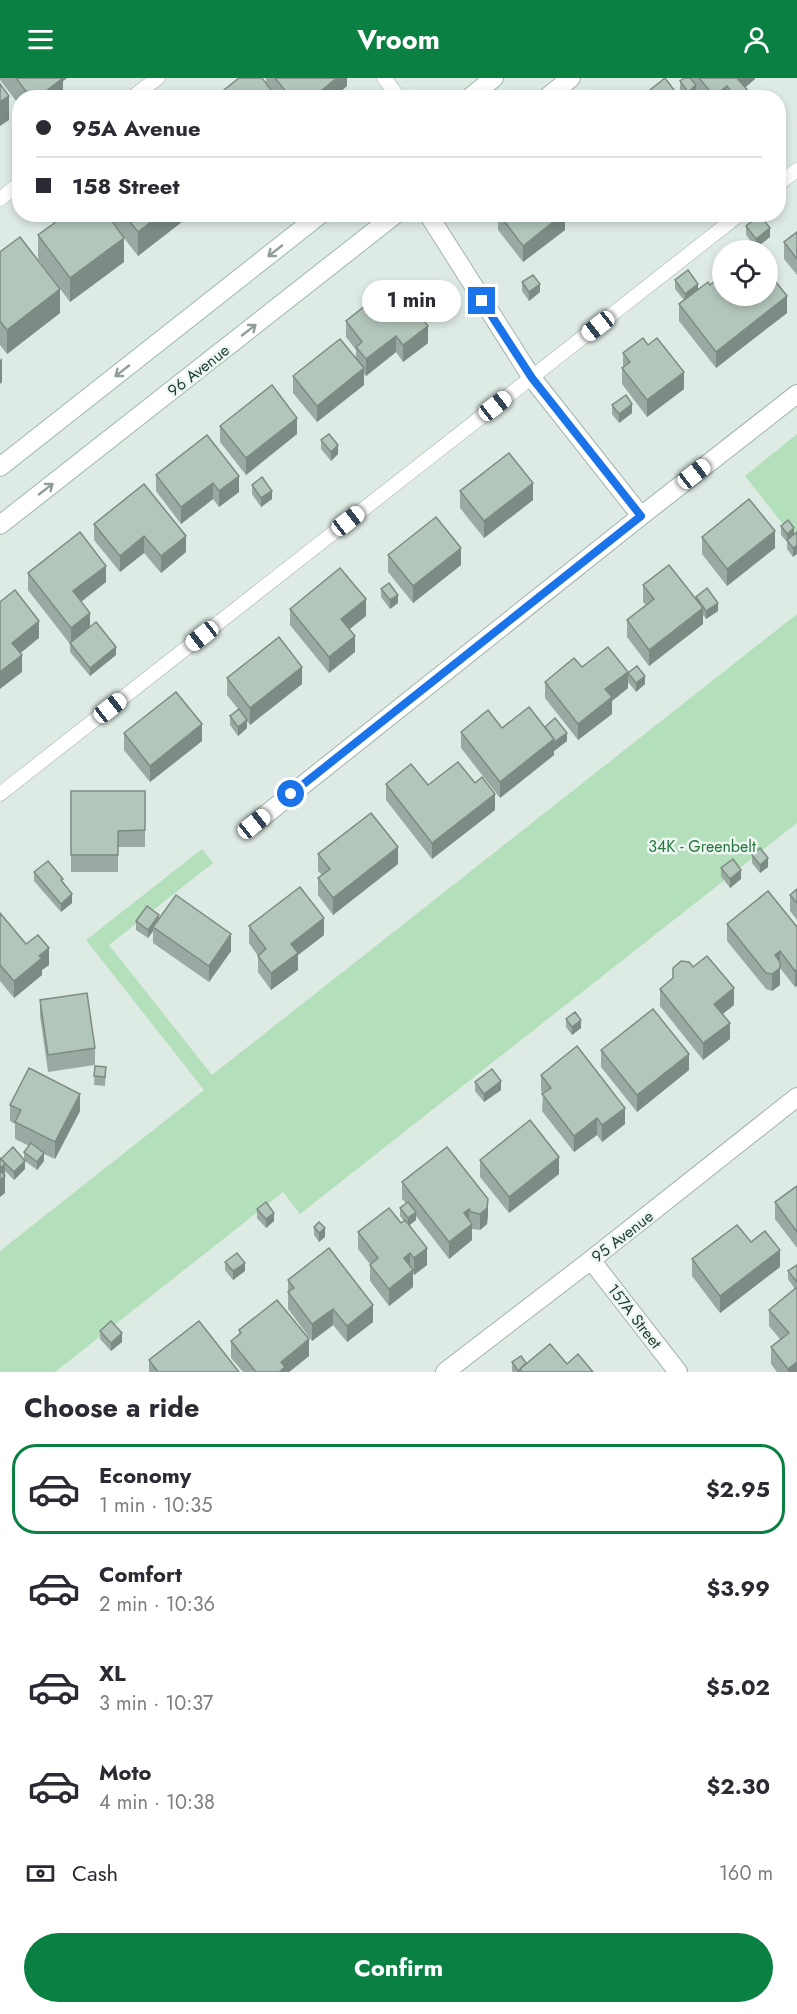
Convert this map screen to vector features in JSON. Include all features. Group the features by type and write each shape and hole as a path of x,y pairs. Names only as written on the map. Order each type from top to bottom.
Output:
{"street":[{"path":"480,90 494,78"},
{"path":"556,90 571,78"},
{"path":"0,467 311,222"},
{"name":"96 Avenue","path":"0,525 386,222"},
{"path":"433,222 532,378 641,516"},
{"path":"254,824 797,394"},
{"name":"95 Avenue","path":"445,1372 797,1097"},
{"name":"157A Street","path":"591,1260 678,1372"}],"lane":[{"path":"142,90 158,78"},
{"path":"0,199 12,189"},
{"path":"0,794 730,222"}],"green space":[{"path":"797,434 797,542 745,476"},
{"name":"34K - Greenbelt","path":"797,614 797,823 300,1214 283,1192 55,1372 0,1372 0,1251 204,1090 86,940 202,849 213,863 109,945 212,1075"}],"building":[{"path":"16,78 63,78 47,90 25,90"},
{"path":"239,78 262,78 271,90 224,90"},
{"path":"275,78 337,78 322,90 285,90"},
{"path":"665,78 674,90 650,90"},
{"path":"690,78 696,85 687,90 680,81"},
{"path":"699,78 737,78 747,90 730,90 727,86 722,90 709,90"},
{"path":"0,84 9,96 0,102"},
{"path":"56,222 113,222 124,238 70,278 38,235"},
{"path":"130,222 151,222 138,232"},
{"path":"505,222 553,222 523,246"},
{"path":"751,222 765,222 770,228 756,239 746,226"},
{"path":"797,232 797,259 784,242"},
{"path":"20,237 60,289 7,330 0,321 0,252"},
{"path":"688,270 698,284 685,294 675,280"},
{"path":"533,275 540,284 529,292 522,282"},
{"path":"708,282 710,285 712,283 712,306 774,306 716,352 679,304"},
{"path":"394,283 428,326 403,345 396,336 366,359 356,347 362,342 346,321"},
{"path":"778,285 787,296 778,303"},
{"path":"643,338 648,345 657,338 684,372 647,400 622,368 630,362 623,353"},
{"path":"340,339 364,368 317,406 293,376"},
{"path":"272,385 297,418 246,458 220,426"},
{"path":"626,395 632,404 619,414 612,405"},
{"path":"329,434 338,445 331,452 321,440"},
{"path":"207,435 239,476 219,491 213,483 181,507 156,475"},
{"path":"509,453 533,483 484,521 460,491"},
{"path":"262,477 272,491 261,498 252,485"},
{"path":"144,484 186,536 161,556 144,536 120,556 94,524"},
{"path":"749,499 775,531 727,569 702,537"},
{"path":"436,517 461,548 413,586 388,555"},
{"path":"788,520 794,528 787,534 781,526"},
{"path":"80,532 106,566 73,591 90,613 71,628 28,573"},
{"path":"797,532 797,545 793,548 787,540"},
{"path":"669,565 703,608 649,650 627,620 654,599 643,585"},
{"path":"340,568 366,599 341,619 355,636 329,657 290,609"},
{"path":"389,583 398,595 390,600 381,589"},
{"path":"707,588 718,603 706,611 696,597"},
{"path":"15,590 39,621 12,643 22,655 0,672 0,602"},
{"path":"96,622 116,647 90,668 70,643"},
{"path":"279,637 302,667 250,708 227,678"},
{"path":"608,647 628,672 605,689 612,697 578,724 545,682 574,658 582,667"},
{"path":"637,666 645,676 636,683 628,673"},
{"path":"176,692 202,724 150,766 124,733"},
{"path":"529,707 554,739 500,782 461,732 488,710 502,728"},
{"path":"239,709 247,720 238,727 230,716"},
{"path":"555,718 567,733 554,742 545,727"},
{"path":"458,762 475,783 482,777 495,794 432,843 386,784 411,764 428,785"},
{"path":"71,791 145,791 145,830 118,831 118,855 71,855"},
{"path":"371,813 398,847 333,898 318,878 330,869 318,854"},
{"path":"760,848 768,858 760,865 752,855"},
{"path":"733,859 741,870 730,879 721,868"},
{"path":"48,861 72,894 61,904 34,872"},
{"path":"300,887 324,918 291,944 298,953 271,973 258,956 266,949 249,926"},
{"path":"797,889 797,903 790,895"},
{"path":"768,891 797,927 797,969 795,971 780,951 775,955 780,962 780,968 772,974 766,973 727,924"},
{"path":"176,895 231,934 209,966 153,927"},
{"path":"147,906 159,915 148,930 136,921"},
{"path":"0,913 26,944 38,935 49,948 39,956 42,958 14,981 0,965"},
{"path":"707,956 734,988 714,1004 730,1023 703,1043 660,989 673,978 673,968 681,961 689,962 693,967"},
{"path":"87,993 95,1048 48,1055 40,1000"},
{"path":"653,1009 689,1054 637,1095 601,1050"},
{"path":"575,1012 581,1020 572,1027 566,1019"},
{"path":"577,1046 625,1108 602,1125 597,1118 574,1136 542,1094 551,1088 541,1075"},
{"path":"95,1066 106,1067 105,1077 94,1076"},
{"path":"29,1068 80,1094 55,1142 15,1122 21,1110 10,1105"},
{"path":"492,1069 501,1081 484,1094 475,1082"},
{"path":"530,1120 559,1157 509,1197 480,1160"},
{"path":"31,1143 44,1153 37,1162 24,1152"},
{"path":"13,1147 25,1161 14,1172 1,1159"},
{"path":"447,1147 488,1199 487,1208 480,1214 471,1212 469,1209 464,1213 472,1224 449,1242 402,1182"},
{"path":"0,1158 5,1164 0,1168"},
{"path":"797,1186 797,1232 775,1202"},
{"path":"266,1202 274,1213 266,1219 257,1209"},
{"path":"408,1202 416,1212 408,1218 400,1208"},
{"path":"389,1208 401,1223 405,1220 427,1248 414,1258 410,1253 404,1258 413,1270 389,1289 370,1265 378,1258 358,1232"},
{"path":"319,1222 325,1228 319,1233 314,1227"},
{"path":"737,1225 751,1242 765,1231 780,1250 720,1296 692,1259"},
{"path":"329,1248 373,1305 347,1326 333,1309 312,1324 288,1292 294,1288 288,1280"},
{"path":"237,1253 245,1263 233,1271 225,1262"},
{"path":"797,1265 797,1282 788,1271"},
{"path":"797,1287 797,1362 788,1369 771,1347 789,1333 769,1310"},
{"path":"277,1300 309,1339 281,1362 285,1367 279,1372 256,1372 231,1341 241,1333 239,1330"},
{"path":"111,1321 122,1333 111,1343 100,1331"},
{"path":"199,1321 239,1372 158,1372 149,1360"},
{"path":"550,1344 567,1364 578,1354 593,1372 522,1372 520,1369"},
{"path":"521,1356 526,1363 519,1372 512,1362"}],"route":[{"path":"291,794 641,516 532,378 482,301"}]}
